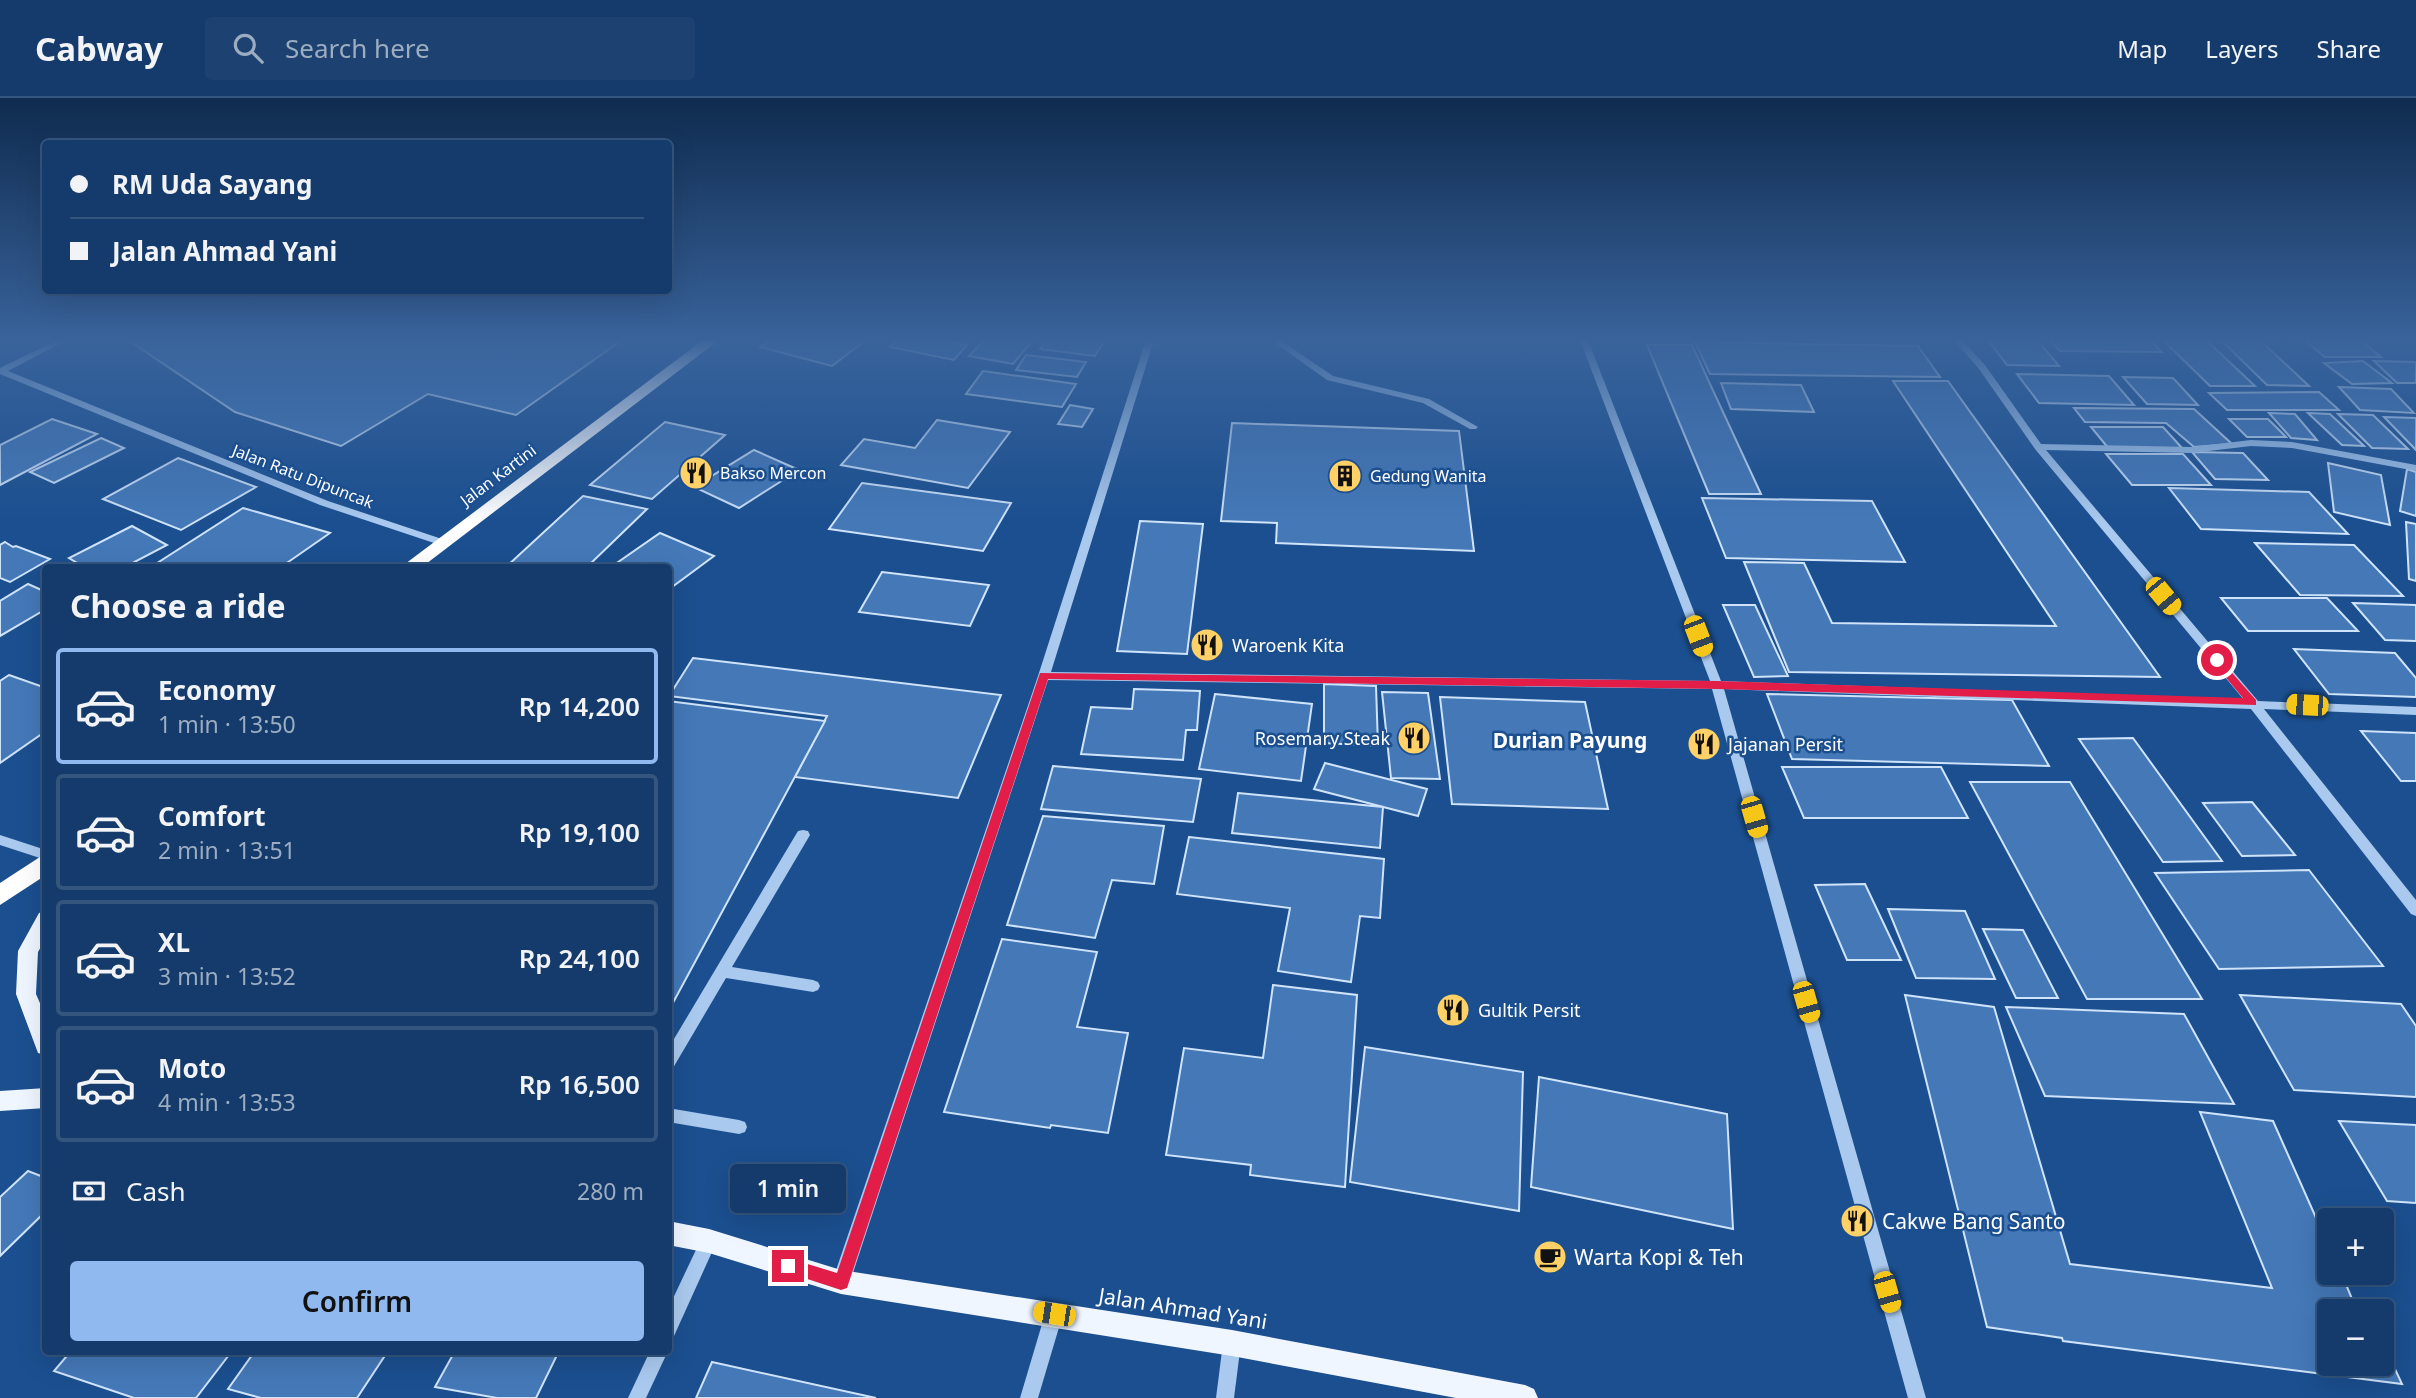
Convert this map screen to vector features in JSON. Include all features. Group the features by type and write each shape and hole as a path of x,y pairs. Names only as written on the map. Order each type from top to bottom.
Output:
{"highway":[{"name":"Jalan Kartini","path":"414,564 630,401"},
{"path":"0,897 42,865"}],"main road":[{"path":"42,926 28,951 26,994 42,1035"},
{"path":"0,1101 42,1098"},
{"name":"Jalan Ahmad Yani","path":"672,1234 709,1241 841,1282 1232,1343 1478,1393 1525,1398"}],"street":[{"name":"Jalan Ratu Dipuncak","path":"73,401 324,503 440,542"},
{"path":"841,1282 1044,676 1131,401"},
{"path":"1421,401 1473,427"},
{"path":"1607,401 1717,685 1917,1398"},
{"path":"2006,401 2038,447 2252,702 2416,910"},
{"path":"2038,447 2192,450 2251,443 2292,445 2416,468"},
{"path":"1044,676 1717,685 2252,702 2416,711"},
{"path":"672,1056 803,835"},
{"path":"0,840 42,854"},
{"path":"720,971 813,986"},
{"path":"672,1116 739,1127"},
{"path":"672,1321 709,1241"},
{"path":"1029,1398 1054,1314"},
{"path":"1225,1398 1232,1343"},
{"path":"638,1398 657,1355"}],"building":[{"path":"218,401 417,401 341,446 235,412"},
{"path":"456,401 536,401 516,415"},
{"path":"1015,401 1066,401 1062,407"},
{"path":"1670,401 1718,401 1761,494 1709,494"},
{"path":"1728,401 1809,401 1814,412 1731,409"},
{"path":"1906,401 1962,401 2160,677 1789,672 1744,562 1804,563 1832,623 2056,626"},
{"path":"2037,401 2130,401 2134,405 2039,403"},
{"path":"2144,401 2194,401 2198,405 2147,404"},
{"path":"2217,401 2329,401 2339,410 2227,410"},
{"path":"2351,401 2402,401 2414,413 2360,410"},
{"path":"1070,405 1093,409 1082,427 1058,424"},
{"path":"2074,408 2194,409 2232,444 2194,447 2166,423 2085,422"},
{"path":"2269,413 2295,414 2317,440 2291,438"},
{"path":"2308,413 2330,414 2364,446 2342,445"},
{"path":"2338,414 2373,415 2408,449 2372,448"},
{"path":"2384,417 2416,418 2416,450"},
{"path":"52,419 97,434 0,485 0,445"},
{"path":"2229,419 2268,419 2286,437 2247,437"},
{"path":"937,420 1010,432 968,488 841,465 864,439 915,448"},
{"path":"665,422 725,435 652,499 590,485"},
{"name":"Gedung Wanita","path":"1232,423 1459,431 1474,551 1276,543 1277,523 1221,521"},
{"path":"2091,427 2163,427 2183,449 2109,449"},
{"path":"101,438 124,448 54,483 30,472"},
{"path":"754,450 799,470 739,508 694,487"},
{"path":"2192,452 2243,453 2268,480 2215,479"},
{"path":"2106,454 2183,454 2211,485 2132,485"},
{"path":"178,458 256,487 181,530 103,499"},
{"path":"2328,463 2381,475 2390,525 2334,512"},
{"path":"2407,469 2416,472 2416,516 2400,511"},
{"path":"862,483 1011,503 983,551 829,529"},
{"path":"2169,488 2309,492 2348,534 2201,529"},
{"path":"583,496 647,509 590,564 509,564"},
{"path":"1702,498 1872,501 1905,562 1726,558"},
{"path":"243,508 330,533 285,564 156,564"},
{"path":"1140,521 1203,524 1187,654 1117,651"},
{"path":"2406,522 2416,524 2416,581 2409,579"},
{"path":"132,526 167,545 131,564 79,564 69,558"},
{"path":"660,533 714,556 672,587 672,564 615,564"},
{"path":"5,542 50,559 10,582 0,578 0,545"},
{"path":"2255,543 2354,545 2403,596 2300,595"},
{"path":"882,572 989,585 970,626 859,612"},
{"path":"28,584 42,590 42,611 0,636 0,601"},
{"path":"2221,598 2327,598 2358,631 2248,631"},
{"path":"2353,603 2416,605 2416,641 2385,640"},
{"path":"1723,605 1755,605 1788,676 1754,677"},
{"path":"2294,649 2395,653 2416,678 2416,697 2329,694"},
{"path":"693,658 1001,695 958,798 795,777 827,716 672,696 672,691"},
{"path":"9,675 42,687 42,734 0,763 0,681"},
{"path":"1324,684 1376,686 1378,746 1324,743"},
{"path":"1134,689 1200,691 1197,730 1186,730 1183,760 1081,754 1091,707 1132,709"},
{"path":"1382,692 1428,693 1440,779 1391,778"},
{"path":"1215,694 1312,704 1301,781 1199,769"},
{"path":"1767,694 2012,700 2049,766 1792,759"},
{"path":"1440,697 1585,702 1608,809 1452,804"},
{"path":"672,702 825,721 672,1005"},
{"path":"2361,731 2416,733 2416,781 2401,781"},
{"path":"2133,738 2222,861 2163,862 2079,739"},
{"path":"1325,763 1427,789 1418,816 1314,789"},
{"path":"1053,766 1201,779 1193,822 1041,809"},
{"path":"1782,767 1941,767 1968,818 1804,818"},
{"path":"1970,782 2070,782 2202,999 2087,999"},
{"path":"1238,793 1383,807 1380,848 1232,833"},
{"path":"2252,802 2295,855 2242,856 2203,803"},
{"path":"1043,816 1164,826 1154,884 1112,880 1095,938 1007,925"},
{"path":"1189,837 1384,859 1380,918 1360,916 1351,982 1278,971 1290,908 1177,894"},
{"path":"2309,870 2383,966 2219,969 2155,873"},
{"path":"1865,884 1901,960 1847,960 1815,885"},
{"path":"1888,909 1965,911 1995,979 1916,978"},
{"path":"1983,929 2023,930 2058,998 2016,998"},
{"path":"1002,939 1097,952 1077,1027 1128,1033 1108,1133 1051,1125 1050,1128 944,1112"},
{"path":"1273,985 1357,995 1345,1187 1250,1175 1251,1165 1166,1155 1184,1048 1263,1058"},
{"path":"1905,995 1994,1007 2070,1264 2272,1288 2200,1112 2273,1121 2317,1220 2317,1285 2346,1285 2352,1299 2317,1299 2317,1373 2063,1341 2062,1338 1987,1327"},
{"path":"2240,995 2401,1004 2416,1026 2416,1097 2294,1090"},
{"path":"2006,1007 2184,1014 2234,1104 2045,1096"},
{"path":"1365,1047 1523,1072 1519,1211 1350,1182"},
{"path":"1539,1077 1727,1114 1733,1229 1531,1187"},
{"path":"2339,1121 2416,1125 2416,1203 2387,1201"},
{"path":"28,1171 42,1176 42,1215 0,1256 0,1197"},
{"path":"68,1355 229,1355 196,1398 134,1398 54,1371"},
{"path":"252,1355 385,1355 357,1398 261,1398 228,1389"},
{"path":"453,1355 557,1355 536,1398 497,1398 435,1387"},
{"path":"712,1362 876,1398 696,1398"},
{"path":"2394,1367 2402,1384 2339,1376 2394,1376"}],"place":[{"name":"Bakso Mercon","path":"696,473"},
{"name":"Gedung Wanita","path":"1345,476"},
{"name":"Waroenk Kita","path":"1207,645"},
{"name":"Rosemary Steak","path":"1414,738"},
{"name":"Jajanan Persit","path":"1704,744"},
{"name":"Gultik Persit","path":"1453,1010"},
{"name":"Cakwe Bang Santo","path":"1857,1221"},
{"name":"Warta Kopi & Teh","path":"1550,1257"}],"district":[{"name":"Durian Payung","path":"1570,740"}],"route":[{"path":"788,1266 841,1282 1044,676 1717,685 2252,702 2217,660"}]}
